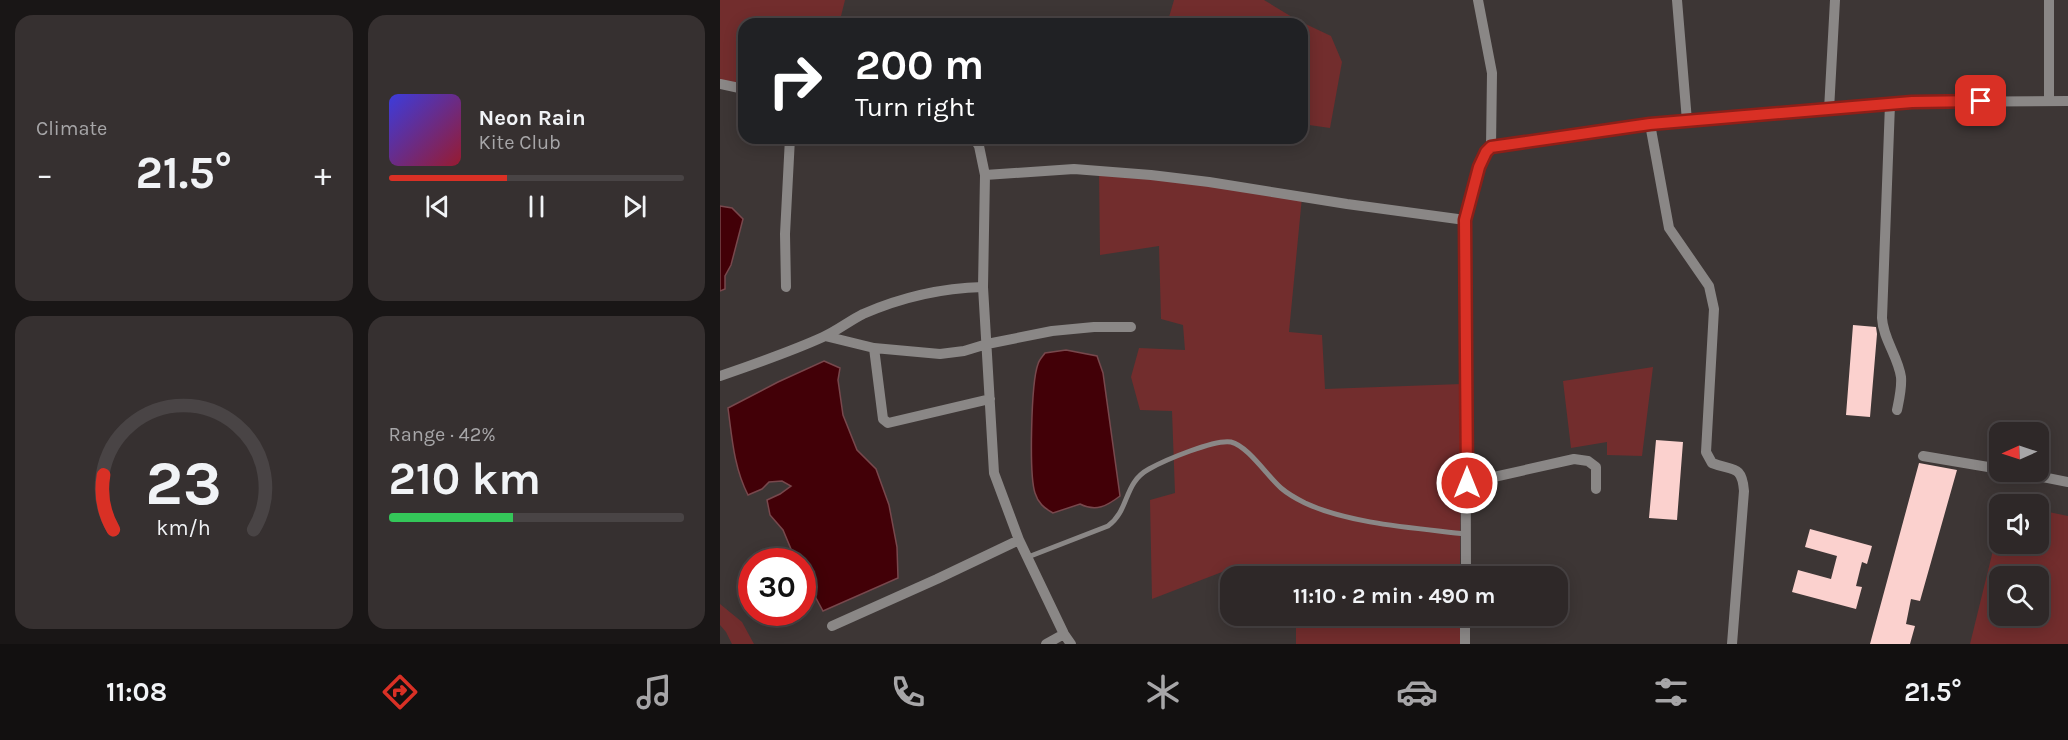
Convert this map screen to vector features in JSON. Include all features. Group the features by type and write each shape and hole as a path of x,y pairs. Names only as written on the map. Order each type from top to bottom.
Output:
{"street":[{"path":"1478,0 1492,73 1491,147"},
{"path":"1677,0 1687,121"},
{"path":"1829,110 1835,0"},
{"path":"2049,0 2049,99"},
{"path":"720,84 738,88"},
{"path":"1466,566 1465,220 1479,167 1491,147 1650,124 1890,104 2049,99 2068,101"},
{"path":"1890,104 1882,318 1884,331 1901,375 1897,410"},
{"path":"1650,124 1669,228 1704,277 1713,297 1706,453 1710,461 1716,465 1731,467 1740,473 1743,485 1732,644"},
{"path":"786,286 785,234 790,144"},
{"path":"977,144 981,152 985,175 983,287 994,473 1019,540 1071,644"},
{"path":"985,175 1074,169 1151,175 1465,220"},
{"path":"720,376 825,336 864,314 926,292 950,288 983,287"},
{"path":"825,336 874,348 940,354 964,351 1052,331 1094,327 1131,327"},
{"path":"874,348 884,419 888,423 990,399"},
{"path":"1923,456 1989,467"},
{"path":"1467,483 1574,459 1587,460 1596,467 1596,489"},
{"path":"2049,478 2068,482"},
{"path":"832,626 1019,540"},
{"path":"1465,644 1466,626"},
{"path":"1046,644 1064,634"}],"lane":[{"path":"1028,557 1108,526 1122,512 1129,489 1148,469 1182,454 1231,442 1241,447 1282,489 1305,503 1384,524 1466,534"}],"shaded area":[{"path":"720,0 845,0 840,18 738,18 738,88 720,84"},
{"path":"1174,0 1264,0 1294,18 1169,18"},
{"path":"1308,25 1331,36 1342,62 1330,128 1308,125"},
{"path":"1099,171 1302,197 1289,332 1322,335 1325,389 1461,384 1460,566 1220,566 1220,573 1152,599 1150,500 1175,493 1172,411 1140,410 1131,377 1139,348 1185,350 1183,325 1161,319 1159,246 1100,255"},
{"path":"720,206 732,208 743,219 731,265 725,276 725,289 720,291"},
{"path":"1066,350 1097,356 1103,373 1120,496 1101,507 1091,508 1080,504 1053,513 1040,502 1033,483 1032,408 1040,360 1045,353"},
{"path":"824,361 840,368 838,380 843,415 857,450 876,469 889,505 897,547 898,578 823,611 816,598 816,548 791,548 783,530 770,515 767,500 791,486 782,481 769,482 762,489 748,495 743,485 732,442 728,408"},
{"path":"1653,367 1642,456 1607,455 1607,442 1571,448 1563,381"},
{"path":"2049,512 2068,516 2068,644 1970,644 1989,567 1989,626 2049,626 2049,566 1989,566 1992,554 2049,554"},
{"path":"720,604 738,619 738,626 744,626 754,644 732,644 720,625"},
{"path":"1296,626 1460,626 1460,644 1296,644"}],"building":[{"path":"1853,325 1876,327 1870,417 1846,415"},
{"path":"1656,440 1683,442 1677,520 1649,518"},
{"path":"1919,463 1957,470 1920,601 1911,599 1906,624 1915,626 1910,644 1870,644"},
{"path":"1810,529 1872,546 1867,564 1862,562 1856,586 1862,587 1856,609 1792,592 1798,570 1831,579 1837,556 1805,547"}],"route":[{"path":"1467,483 1465,220 1479,167 1491,147 1650,124 1912,102 1981,101"}]}
